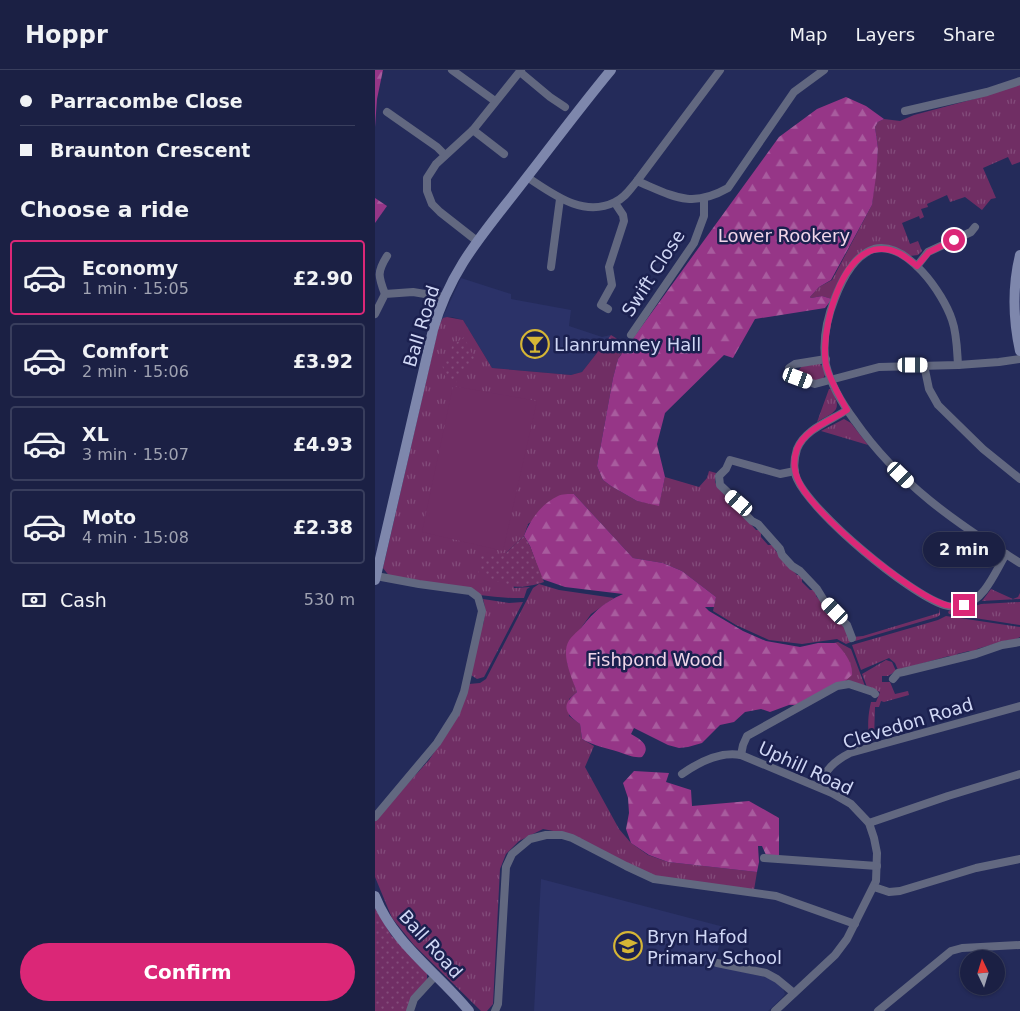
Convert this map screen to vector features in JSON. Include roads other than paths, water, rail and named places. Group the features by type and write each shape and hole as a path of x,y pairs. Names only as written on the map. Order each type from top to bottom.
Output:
{"street":[{"path":"452,70 495,101"},
{"name":"Ball Road","path":"376,578 433,330 443,298 458,269 477,241 611,70"},
{"path":"527,177 560,198 578,206 595,208 615,202 626,194 637,181 719,70"},
{"path":"637,181 678,198 691,200 715,196 728,188 794,92 824,70"},
{"path":"477,241 432,204 426,186 429,174 436,164 473,130 521,71 550,97 565,107"},
{"path":"905,111 987,92 1020,81"},
{"path":"387,112 437,147 445,156"},
{"path":"473,130 504,154"},
{"path":"551,267 560,198"},
{"name":"Swift Close","path":"631,335 694,243 704,216 704,198"},
{"path":"608,309 601,305 612,285 609,267 624,221 623,215 615,202"},
{"path":"917,266 929,252 971,232 975,227"},
{"path":"958,365 956,336 949,312 937,290 917,266 899,253 879,248 867,252 856,260 839,287 827,325 826,359 832,380 847,410 874,447 914,488 945,514 1020,563"},
{"path":"375,314 385,294 379,274 380,268 387,256"},
{"path":"1020,258 1015,285 1014,307 1020,351"},
{"path":"385,294 413,292 443,298"},
{"path":"826,359 795,364 789,368 789,371 794,377 815,384 879,366 958,365 1020,359"},
{"path":"924,365 929,389 938,405 983,450 1020,479"},
{"path":"847,410 811,431 805,437 797,450 795,471 806,493 854,542 894,574 945,605 964,605 978,597 988,586 1006,554"},
{"path":"795,471 780,474 730,460 727,468 720,474 718,480 720,485 739,503 742,511 757,524 780,549 782,555 817,589 825,602 845,622 852,638"},
{"path":"375,817 437,743 456,713 464,692 483,611 480,600 470,591 376,578"},
{"path":"893,679 898,673 976,654 1002,645 1020,642"},
{"path":"741,755 747,736 837,686 849,684 875,694"},
{"name":"Clevedon Road","path":"819,787 828,768 850,753 1020,706"},
{"name":"Uphill Road","path":"682,774 695,764 709,758 729,754 741,755 819,787 851,804 869,823 874,838 877,866 874,887 847,939 835,955 775,1011"},
{"path":"869,823 904,810 1020,774"},
{"path":"495,1011 498,1004 506,867 508,860 517,848 537,836 555,834 572,838 654,879 776,896 855,924"},
{"path":"765,858 877,866"},
{"path":"874,887 889,892 900,890 976,868 1020,859"},
{"name":"Ball Road","path":"375,896 383,915 394,931 469,1011"},
{"path":"878,1011 951,951 962,948 1020,945"},
{"path":"717,963 766,974 777,979 794,993"},
{"path":"410,1011 414,999 436,975"}],"place":[{"name":"Llanrumney Hall","path":"535,344"},
{"name":"Bryn Hafod Primary School","path":"628,946"}],"park label":[{"name":"Lower Rookery","path":"784,235"},
{"name":"Fishpond Wood","path":"655,659"}]}
